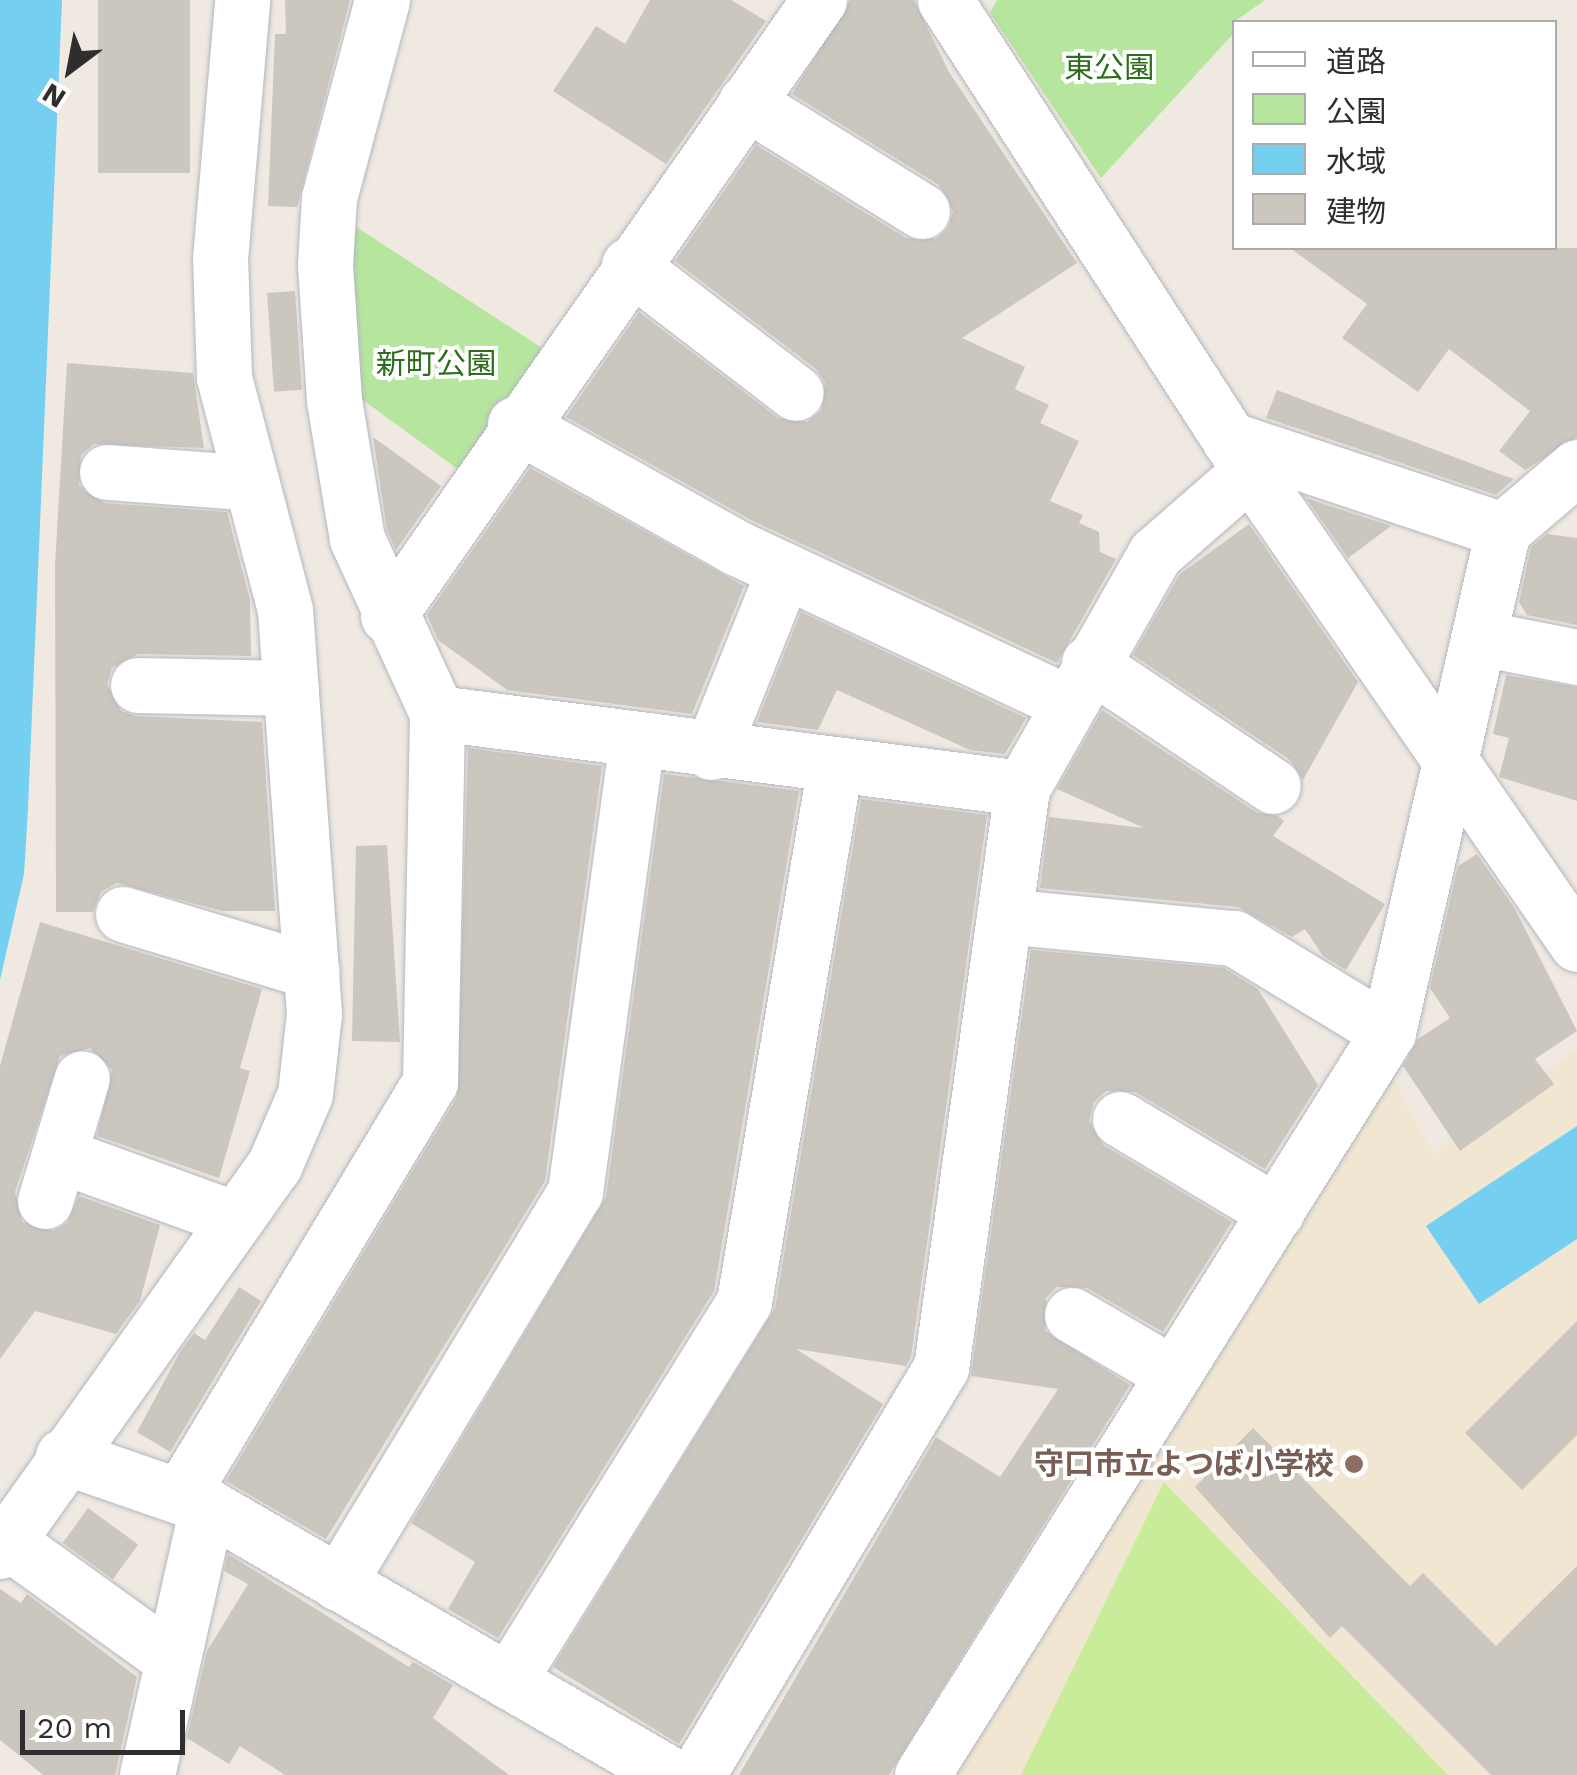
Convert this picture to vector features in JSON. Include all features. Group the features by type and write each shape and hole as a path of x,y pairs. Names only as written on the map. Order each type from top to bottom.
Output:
{"street":[{"path":"170,1658 5,1537 274,1166 305,1094 312,972 285,610 224,377 220,259 242,0"},
{"path":"147,1775 170,1658 194,1499 430,1082 436,713 388,616 357,539 334,400 325,266 329,198 382,0"},
{"path":"388,616 515,424 819,0"},
{"path":"945,0 1239,455 1577,944"},
{"path":"746,102 922,210"},
{"path":"629,265 796,393"},
{"path":"515,424 784,570 1078,683 1272,786"},
{"path":"1239,455 1502,530"},
{"path":"697,1775 941,1368 1022,788 1078,683 1155,554 1239,455"},
{"path":"922,1775 1388,1032 1454,763 1502,530 1577,467"},
{"path":"107,472 252,483"},
{"path":"712,752 784,570"},
{"path":"1480,638 1577,657"},
{"path":"138,684 291,688"},
{"path":"436,713 636,744 1022,788"},
{"path":"338,1584 575,1192 636,744"},
{"path":"508,1681 744,1302 836,765"},
{"path":"123,914 312,972"},
{"path":"1004,916 1234,938 1388,1032"},
{"path":"82,1078 52,1178 236,1219"},
{"path":"1120,1119 1276,1212"},
{"path":"1072,1315 1174,1374"},
{"path":"63,1456 194,1499 671,1775"}],"shaded area":[{"name":"守口市立よつば小学校","path":"1577,1050 1577,1775 934,1775 1386,1065 1433,1153"}],"green space":[{"name":"東公園","path":"997,0 1265,0 1232,20 1232,35 1101,178 990,13"},
{"name":"新町公園","path":"338,215 545,350 459,470 345,387"},
{"path":"1164,1482 1448,1775 1021,1775"}],"water":[{"path":"0,0 62,0 24,874 0,980"},
{"path":"1577,1126 1577,1239 1479,1304 1426,1226"}],"building":[{"path":"98,0 190,0 190,173 98,173"},
{"path":"285,0 350,0 297,207 268,206 275,34 286,34"},
{"path":"650,0 731,0 766,21 666,164 553,91 596,26 625,44"},
{"path":"850,0 914,0 949,72 1077,263 962,338 1025,367 1015,389 1049,405 1040,423 1079,441 1050,501 1083,515 1079,523 1099,532 1100,552 1116,559 1057,663 751,520 566,417 639,312 778,418 807,422 821,411 825,382 816,369 675,261 756,145 906,238 936,239 948,228 953,211 939,185 792,94"},
{"path":"1577,248 1577,437 1525,470 1499,451 1530,411 1449,349 1418,392 1342,338 1367,304 1293,250"},
{"path":"295,291 302,390 274,392 267,293"},
{"path":"67,363 193,373 204,448 94,444 81,455 79,485 105,503 227,512 250,600 251,656 138,654 112,668 107,685 121,711 136,716 262,722 275,911 222,911 117,883 101,892 93,912 56,912 55,564"},
{"path":"1277,390 1514,479 1496,495 1266,418"},
{"path":"373,437 441,486 396,550 387,530"},
{"path":"530,468 744,586 692,714 507,690 438,640 427,615"},
{"path":"1306,498 1391,526 1348,558"},
{"path":"1249,524 1358,682 1303,780 1290,760 1133,655 1180,574"},
{"path":"1547,534 1577,538 1577,625 1527,615 1519,602 1531,547"},
{"path":"801,612 1026,718 1005,754 970,750 837,690 818,730 757,722"},
{"path":"1506,675 1577,687 1577,801 1499,777 1509,738 1493,734"},
{"path":"1102,710 1256,812 1278,816 1284,821 1273,836 1385,904 1346,970 1323,956 1305,929 1292,937 1238,907 1040,888 1049,817 1144,828 1057,789"},
{"path":"468,748 602,766 545,1181 326,1539 226,1481 457,1097"},
{"path":"664,774 799,791 714,1291 498,1638 448,1609 475,1562 411,1523 606,1197"},
{"path":"861,799 987,815 911,1357 906,1366 796,1349 883,1404 679,1744 553,1667 775,1308"},
{"path":"387,845 400,1042 352,1041 356,846"},
{"path":"1477,854 1515,909 1577,1031 1535,1059 1554,1084 1460,1151 1403,1066 1418,1039 1450,1018 1430,988 1458,866"},
{"path":"40,922 262,989 240,1068 250,1071 219,1178 97,1136 112,1070 90,1048 60,1056 15,1192 22,1222 53,1231 67,1223 79,1196 160,1225 140,1301 116,1334 35,1311 0,1359 0,1066"},
{"path":"1031,950 1224,968 1258,989 1318,1085 1265,1169 1135,1092 1106,1091 1094,1102 1089,1120 1103,1145 1232,1222 1163,1332 1087,1288 1057,1287 1046,1298 1045,1331 1130,1385 889,1775 739,1775 936,1437 1000,1477 1058,1389 971,1376"},
{"path":"239,1287 261,1301 170,1452 137,1432 180,1352 194,1333 205,1340"},
{"path":"1577,1321 1577,1435 1522,1490 1465,1433"},
{"path":"1253,1428 1410,1586 1423,1573 1496,1646 1577,1566 1577,1775 1491,1775 1342,1626 1330,1638 1195,1487"},
{"path":"88,1508 138,1544 113,1579 63,1543"},
{"path":"228,1554 409,1667 413,1662 453,1685 433,1718 509,1775 285,1775 240,1746 229,1764 187,1738 207,1651 248,1584 224,1571"},
{"path":"0,1589 21,1603 27,1594 137,1677 115,1775 43,1775 0,1740"}],"place":[{"name":"守口市立よつば小学校","path":"1354,1464"}]}
